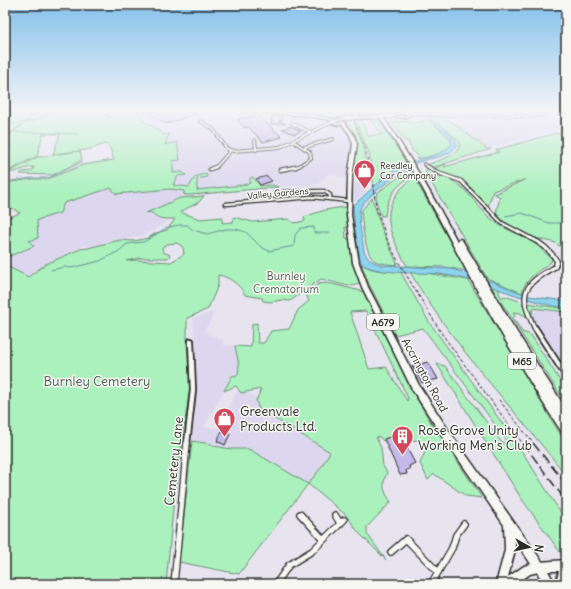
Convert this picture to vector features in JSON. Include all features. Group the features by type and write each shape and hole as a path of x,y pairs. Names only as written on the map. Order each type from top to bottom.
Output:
{"highway":[{"name":"M65","path":"397,138 411,158"},
{"name":"M65","path":"398,138 422,177 527,369 566,431"},
{"name":"M65","path":"484,290 566,417"}],"main road":[{"name":"Accrington Road","path":"353,138 355,144 349,201 350,227 356,263 365,287 416,388 444,432 550,584"},
{"path":"501,584 510,550 509,525"},
{"path":"507,584 528,570 538,567 566,565 561,584"}],"street":[{"path":"219,138 226,149 231,150 256,150 280,147 298,138"},
{"path":"305,147 333,139"},
{"path":"255,140 256,150"},
{"path":"280,170 299,166 311,158 310,152 305,147 293,141"},
{"path":"210,169 217,168 231,150"},
{"path":"425,165 439,173 461,182 502,223 539,242 551,252 557,261 555,267 532,282 526,292 526,309 538,333 566,376"},
{"name":"Valley Gardens","path":"284,192 324,191 330,195 330,199"},
{"name":"Valley Gardens","path":"226,204 312,197 349,201"},
{"path":"5,315 5,325"},
{"name":"Cemetery Lane","path":"174,584 181,496 193,390 191,341"},
{"path":"300,514 323,539"},
{"path":"276,584 289,565 312,551 342,521 335,515"},
{"path":"431,584 452,548 456,535 464,524"},
{"path":"391,552 406,539 438,572"}],"shaded area":[{"path":"167,138 349,138 352,144 348,179 329,173 318,184 182,195 180,198 147,213 151,212 155,217 168,222 144,235 88,248 86,245 83,246 46,264 28,277 5,265 5,258 34,246 29,241 38,238 37,220 60,213 64,203 111,188 173,173 173,143 165,145"},
{"path":"474,138 525,138 488,149"},
{"path":"356,175 369,176 369,181 366,181 366,192 353,203"},
{"path":"533,305 566,310 566,370 535,322 532,314"},
{"path":"214,312 204,331 223,341 223,345 235,346 239,365 238,375 232,376 204,427 224,428 224,414 240,387 257,398 257,405 259,409 330,452 320,469 308,484 249,449 231,449 192,441 197,379 193,318"}],"green space":[{"path":"42,138 37,156 5,173 5,139"},
{"path":"58,138 167,138 165,145 177,142 180,160 173,161 173,173 182,172 186,175 178,176 173,185 189,187 195,177 203,174 207,175 207,177 197,179 197,190 243,185 250,183 250,178 253,177 260,186 272,185 278,187 190,195 184,195 184,191 170,189 116,194 111,188 64,203 60,213 37,220 38,238 29,241 34,246 5,258 5,219 20,213 12,208 5,211 5,183 33,179 47,179 83,165 114,160 110,148 105,144 87,150 53,154"},
{"path":"355,138 361,138 369,176 354,174 357,143"},
{"path":"363,138 391,138 406,162 380,180 382,181 374,187 369,153"},
{"path":"403,138 450,138 452,144 446,151 417,159 419,157 412,150 408,141 405,141"},
{"path":"456,138 473,138 487,149 491,149 431,168 426,165 441,160 457,151 460,142"},
{"path":"537,138 566,138 566,245 559,246 556,243 524,235 507,226 496,213 500,197 495,194 526,179 493,191 488,207 459,180 433,169 446,164 444,167 499,152 496,150"},
{"path":"80,151 82,160 53,175 20,174 22,172 32,171 34,167 16,172 9,172 38,157"},
{"path":"411,168 415,174 398,186 388,202 385,216 381,216 376,202 377,193"},
{"path":"428,170 459,185 495,222 531,241 552,259 551,262 529,279 523,288 522,293 487,278 425,172"},
{"path":"414,177 466,271 446,267 407,266 394,241 390,229 389,219 390,209 394,198"},
{"name":"Burnley Cemetery","path":"204,196 199,202 180,212 200,219 223,217 222,223 233,222 234,217 253,222 288,219 294,223 305,221 304,217 325,210 344,207 347,209 349,227 345,227 346,238 350,239 361,282 357,285 348,286 321,279 290,301 282,300 271,302 263,301 262,298 245,295 241,288 234,282 226,277 218,275 218,285 208,309 187,318 190,386 174,498 166,584 5,584 5,325 7,313 5,312 5,265 28,277 46,264 80,249 120,240 134,241 148,238 156,233 167,230 175,219 162,218 151,212 146,213 180,198","holes":["177,243 183,247 184,254 171,262 136,260 126,261 140,258 168,258 170,255 163,252 162,247 167,244"]},
{"path":"372,198 383,232 397,265 375,261 366,246 361,211"},
{"path":"361,263 369,268 385,271 400,271 429,322 518,445 566,521 566,555 563,556 521,498 437,364 445,366 502,443 508,442 423,328 395,335 369,284"},
{"path":"410,272 468,280 566,444 566,475 464,351 445,326"},
{"path":"328,283 365,292 368,296 417,399 430,421 482,498 466,496 434,474 428,480 420,463 427,448 418,440 401,443 397,438 383,441 380,437 376,437 381,448 383,466 387,473 384,481 384,488 391,502 367,527 367,534 386,560 359,533 346,515 308,484 320,469 330,452 259,409 256,401 261,389 241,393 236,386 224,391 232,376 238,375 239,365 235,346 251,347 252,324 257,323 258,343 264,343 271,331 289,329 298,310 309,301 306,294 318,284","holes":["366,311 408,398 407,401 386,367 369,369 350,312"]},
{"path":"491,286 499,289 499,293 502,298 504,296 522,304 528,318 520,313 513,312 515,316 513,318 522,332 531,335 566,390 566,404"},
{"path":"528,303 566,309 566,312 533,308 532,314 535,322 533,321 528,309"},
{"path":"192,441 231,449 249,449 308,484 239,574 179,562"}],"water":[{"path":"450,138 453,138 457,145 450,152 445,155 419,162 406,169 377,190 363,204 360,209 359,218 364,251 367,256 374,262 382,265 452,269 494,282 529,296 566,301 566,308 534,301 487,285 456,277 439,274 376,270 361,263 355,232 353,206 378,183 400,167 438,154 444,151 452,143"}],"building":[{"path":"259,138 276,138 263,142"},
{"path":"267,176 272,181 260,185 256,179"},
{"path":"428,362 438,379 422,383 412,366"},
{"name":"Greenvale Products Ltd.","path":"222,431 230,434 225,445 217,441"},
{"name":"Rose Grove Unity Working Men's Club","path":"399,434 415,463 409,466 410,469 406,470 407,474 400,475 384,439"}],"waterway":[{"path":"5,182 31,178 48,178 82,162"},
{"path":"505,216 522,213 549,223 566,223"},
{"path":"51,270 65,267 71,268 100,261 119,251 127,244 144,242 166,228 179,225 187,225 193,230 207,234 226,229 236,229 246,232 261,247 269,251 294,246 295,235 301,228 314,227 314,233 330,233"}],"railway":[{"path":"361,138 366,150 377,210 387,239 399,263 442,334 523,444"},
{"path":"499,400 534,444"},
{"path":"523,443 566,501"},
{"path":"533,443 566,484"}],"place":[{"name":"Reedley Car Company","path":"364,190"},
{"name":"Greenvale Products Ltd.","path":"224,438"},
{"name":"Rose Grove Unity Working Men's Club","path":"402,456"}],"park label":[{"name":"Burnley Crematorium","path":"286,282"}]}
